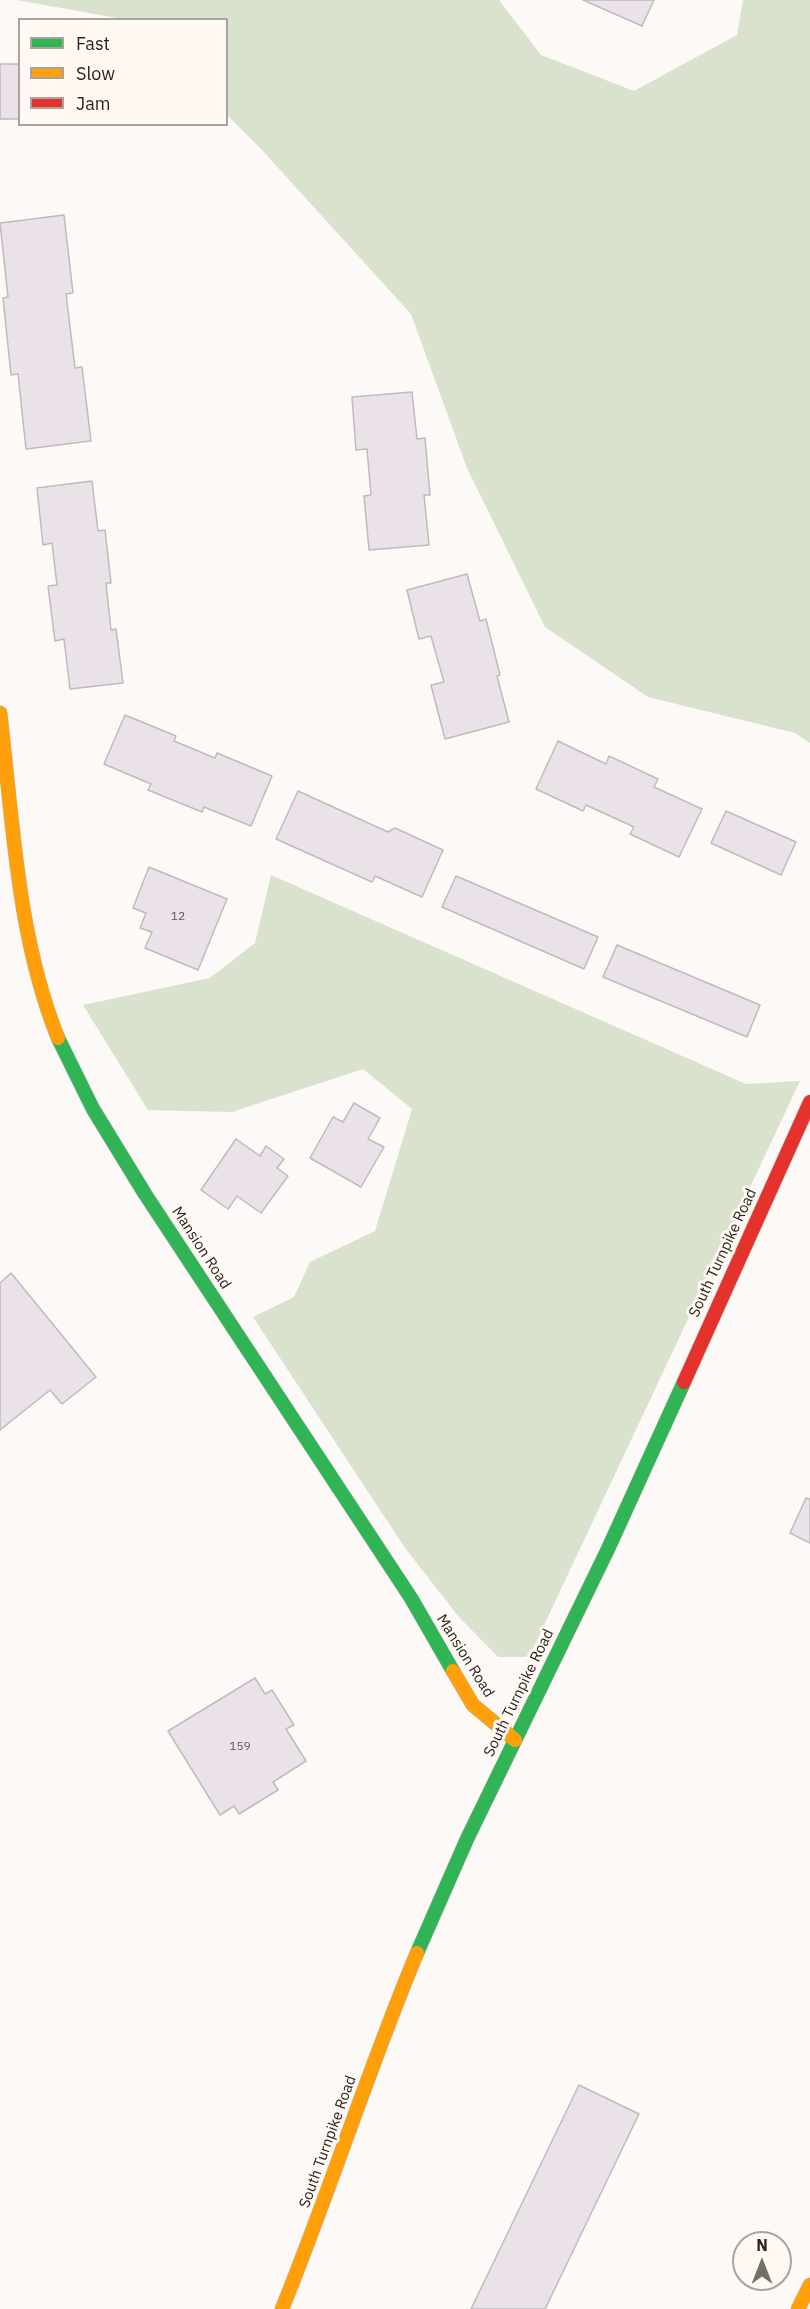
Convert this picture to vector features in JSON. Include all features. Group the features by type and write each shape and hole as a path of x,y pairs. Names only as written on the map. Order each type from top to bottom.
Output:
{"main road":[{"name":"Mansion Road","path":"0,713 20,879 33,956 50,1017 72,1069 145,1194 411,1598 473,1705 515,1740"},
{"name":"South Turnpike Road","path":"282,2309 422,1939 464,1845 608,1548 810,1102"},
{"path":"798,2309 810,2285"}],"green space":[{"path":"17,0 499,0 541,55 634,91 737,35 743,0 810,0 810,743 795,733 648,697 545,627 467,468 411,314 261,149 228,116 228,18 116,18"},
{"path":"271,875 746,1084 800,1081 529,1657 498,1657 459,1617 405,1548 253,1317 294,1297 310,1262 375,1231 412,1109 363,1069 232,1112 148,1110 83,1005 210,978 255,943"}],"building":[{"path":"583,0 654,0 642,26"},
{"path":"0,64 18,64 18,119 0,119"},
{"path":"64,215 73,293 66,294 75,368 82,367 91,441 26,449 18,374 11,375 3,298 8,297 0,223"},
{"path":"412,392 417,439 425,438 430,495 424,495 429,545 369,550 364,496 371,495 367,449 356,450 352,397"},
{"path":"92,481 98,531 105,530 111,583 106,583 111,630 116,629 123,683 70,689 64,639 55,641 48,586 57,585 52,543 43,545 37,488"},
{"path":"467,574 480,621 486,619 509,722 445,739 431,685 444,682 431,636 419,639 407,590"},
{"path":"125,715 176,736 174,741 215,758 217,753 272,776 251,826 204,807 202,812 148,790 151,784 104,764"},
{"path":"558,741 606,764 609,756 658,779 654,787 702,809 679,857 630,834 634,827 586,805 583,811 536,789"},
{"path":"298,791 388,832 395,828 443,850 422,897 375,876 372,882 276,839"},
{"path":"726,811 796,842 781,875 711,843"},
{"path":"149,867 227,899 198,970 145,948 152,932 140,928 146,913 133,908"},
{"path":"456,876 598,937 584,969 442,907"},
{"path":"617,945 760,1005 747,1037 603,977"},
{"path":"354,1103 380,1118 368,1139 384,1147 361,1187 310,1158 333,1117 343,1122"},
{"path":"236,1139 260,1156 266,1146 284,1159 277,1168 288,1176 261,1213 237,1196 228,1209 201,1190"},
{"path":"11,1273 96,1377 62,1404 50,1390 0,1430 0,1283"},
{"path":"806,1498 810,1499 810,1543 790,1533"},
{"path":"255,1678 265,1694 272,1690 294,1725 286,1729 306,1761 273,1782 278,1790 239,1814 234,1806 220,1815 168,1731"},
{"path":"579,2085 639,2114 545,2309 471,2309"}],"traffic: fast":[{"path":"58,1038 93,1109 145,1194 411,1598 453,1671"},
{"path":"417,1953 467,1839 608,1549 684,1382"}],"traffic: slow":[{"path":"0,713 18,878 25,919 44,999 58,1038"},
{"path":"453,1671 473,1705 515,1740"},
{"path":"282,2309 417,1953"},
{"path":"798,2309 810,2285"}],"traffic: jam":[{"path":"684,1382 810,1102"}]}
